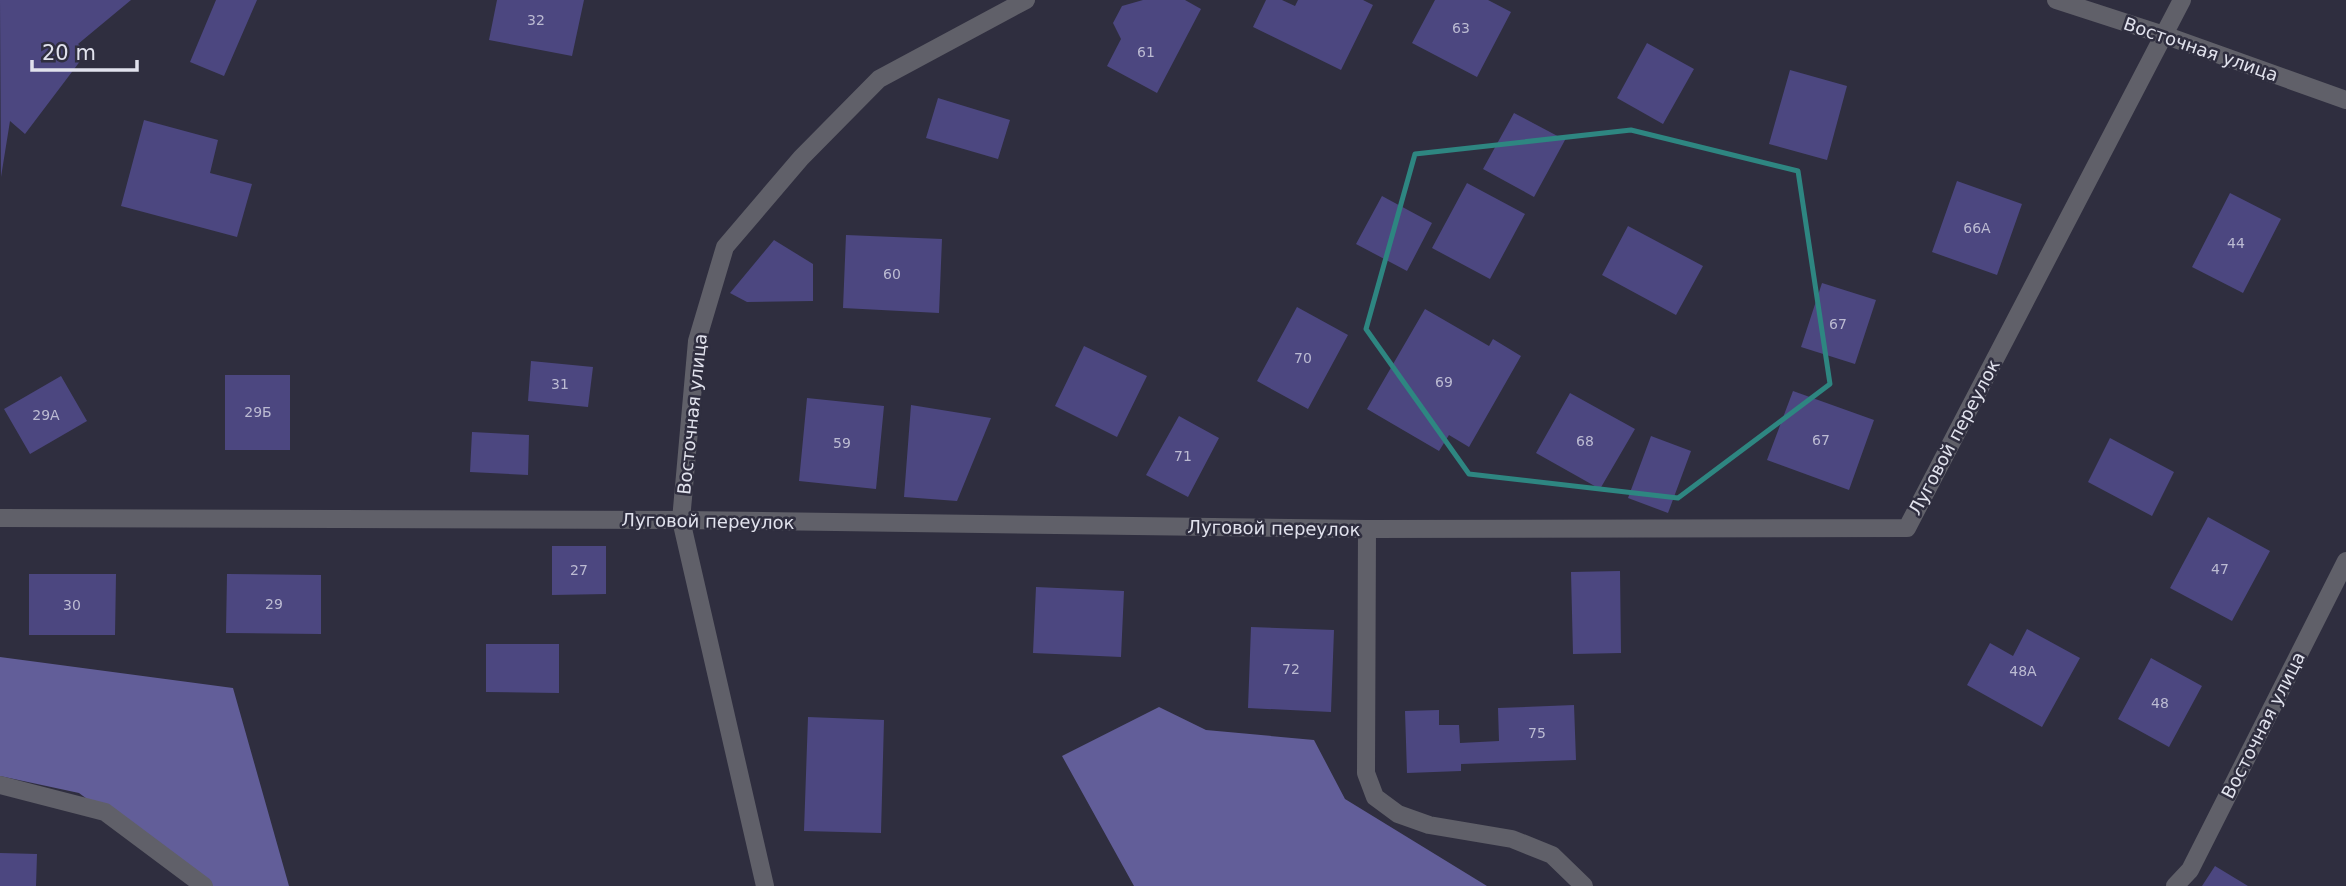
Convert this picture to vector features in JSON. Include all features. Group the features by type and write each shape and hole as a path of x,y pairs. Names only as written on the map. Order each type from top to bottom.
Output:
{"street":[{"name":"Восточная улица","path":"765,886 681,520 697,341 725,247 800,158 879,79 1026,0"},
{"name":"Восточная улица","path":"2056,0 2164,35 2346,100"},
{"name":"Луговой переулок","path":"0,518 681,520 1367,529 1907,528 2182,0"},
{"path":"1367,529 1366,773 1375,797 1398,814 1429,825 1512,839 1552,855 1584,886"},
{"name":"Восточная улица","path":"2175,886 2190,870 2346,561"},
{"path":"0,785 105,812 204,886"}],"highlighted area":[{"path":"1631,130 1798,171 1830,384 1678,498 1469,474 1366,329 1415,154"}],"shaded area":[{"path":"0,657 233,688 289,886 204,886 79,793 0,776"},
{"path":"1159,707 1206,730 1314,740 1345,799 1487,886 1134,886 1062,756"}],"building":[{"path":"0,0 131,0 78,44 87,52 25,134 10,121 1,177"},
{"path":"216,0 257,0 224,76 190,62"},
{"path":"497,0 584,0 572,56 489,40"},
{"path":"1143,0 1185,0 1201,9 1157,93 1107,66 1121,39 1113,23 1122,6"},
{"path":"1266,0 1282,0 1295,6 1298,0 1363,0 1373,5 1341,70 1253,27"},
{"path":"1435,0 1488,0 1511,12 1477,77 1412,43"},
{"path":"1647,43 1694,69 1663,124 1617,98"},
{"path":"1790,70 1847,86 1827,160 1769,144"},
{"path":"938,98 1010,120 998,159 926,138"},
{"path":"1514,113 1565,140 1534,197 1483,169"},
{"path":"144,120 218,140 210,173 252,184 237,237 121,206"},
{"path":"1957,181 2022,204 1997,275 1932,252"},
{"path":"1467,183 1525,214 1490,279 1432,248"},
{"path":"2230,193 2281,219 2243,293 2192,267"},
{"path":"1382,196 1432,223 1407,271 1356,244"},
{"path":"1628,226 1703,266 1676,315 1602,275"},
{"path":"846,235 942,239 939,313 843,308"},
{"path":"774,240 813,264 813,301 747,302 730,293"},
{"path":"1822,283 1876,300 1855,364 1801,347"},
{"path":"1297,307 1348,335 1308,409 1257,381"},
{"path":"1425,309 1489,346 1493,339 1521,356 1469,447 1449,435 1439,451 1367,409"},
{"path":"1084,346 1147,376 1117,437 1055,406"},
{"path":"531,361 593,367 588,407 528,401"},
{"path":"225,375 290,375 290,450 225,450"},
{"path":"61,376 87,421 30,454 4,409"},
{"path":"1793,391 1874,420 1849,490 1767,460"},
{"path":"1570,393 1635,429 1600,489 1536,453"},
{"path":"807,398 884,406 876,489 799,481"},
{"path":"911,405 991,418 957,501 904,497"},
{"path":"1179,416 1219,438 1188,497 1146,475"},
{"path":"472,432 529,435 528,475 470,472"},
{"path":"1651,436 1691,451 1668,513 1628,498"},
{"path":"2110,438 2174,472 2152,516 2088,482"},
{"path":"2208,517 2270,551 2232,621 2170,588"},
{"path":"552,546 606,546 606,594 552,595"},
{"path":"1620,571 1621,653 1573,654 1571,572"},
{"path":"29,574 116,574 115,635 29,635"},
{"path":"227,574 321,575 321,634 226,633"},
{"path":"1036,587 1124,591 1121,657 1033,653"},
{"path":"1251,627 1334,630 1331,712 1248,708"},
{"path":"2027,629 2080,658 2042,727 1967,685 1990,643 2013,656"},
{"path":"486,644 559,644 559,693 486,692"},
{"path":"2151,658 2202,686 2169,747 2118,719"},
{"path":"1574,705 1576,760 1461,764 1461,771 1407,773 1405,711 1439,710 1439,725 1459,725 1460,743 1499,741 1498,708"},
{"path":"808,717 884,720 881,833 804,831"},
{"path":"0,853 37,854 36,886 0,886"},
{"path":"2215,866 2248,886 2202,886"}]}
